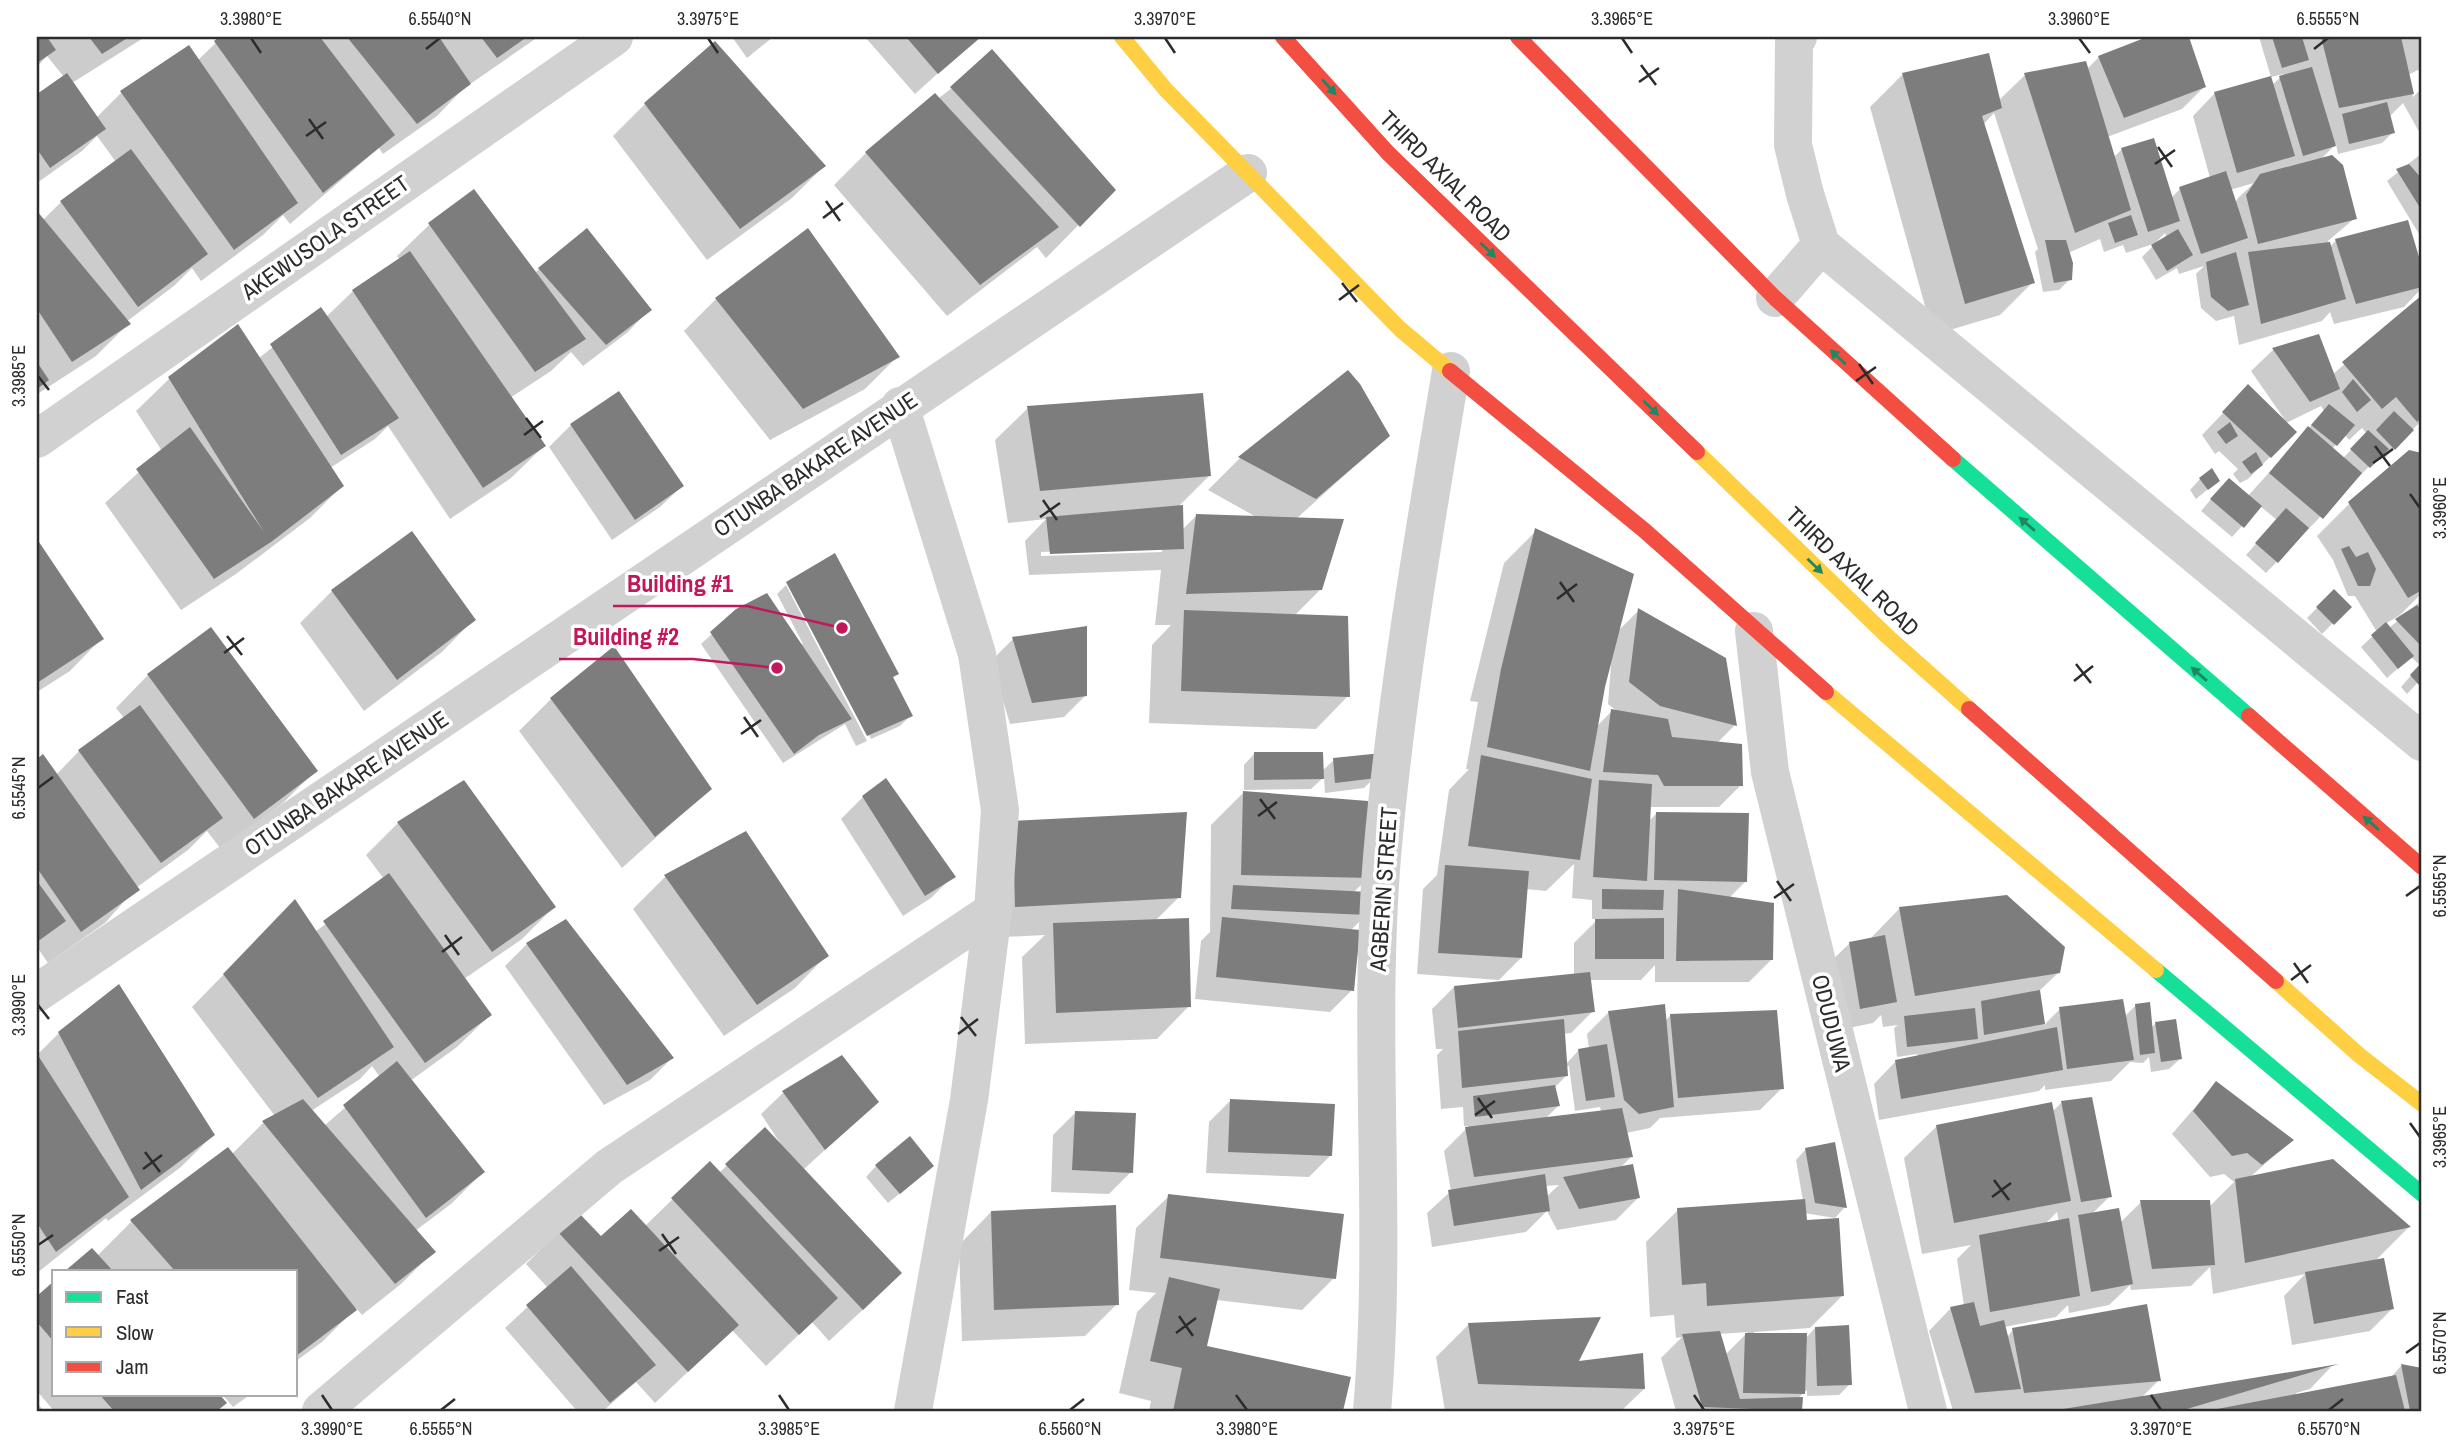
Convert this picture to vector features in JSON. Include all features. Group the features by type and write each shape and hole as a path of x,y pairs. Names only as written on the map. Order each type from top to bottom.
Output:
{"main road":[{"path":"1122,37 1167,90 1400,329 1645,531 1754,631 2422,1194"},
{"name":"THIRD AXIAL ROAD","path":"1283,37 1388,153 1888,637 2359,1055 2422,1104"},
{"path":"1518,37 1775,298 1864,381 2422,867"}],"street":[{"name":"AKEWUSOLA STREET","path":"37,439 614,37"},
{"path":"1798,37 1794,41 1793,145 1821,245 2422,742"},
{"name":"OTUNBA BAKARE AVENUE","path":"37,993 900,406 1248,173"},
{"path":"1775,298 1821,245"},
{"name":"AGBERIN STREET","path":"1372,1411 1379,1328 1374,1078 1382,858 1410,614 1451,372"},
{"path":"900,406 977,654 1000,810 993,911 969,1100 913,1411"},
{"name":"ODUDUWA","path":"1754,631 1770,772 1928,1411"},
{"path":"321,1411 609,1167 993,911"}],"building":[{"path":"37,37 47,37 56,50 37,63"},
{"path":"89,37 129,37 102,54"},
{"path":"219,37 320,37 395,135 323,193 214,41"},
{"path":"347,37 439,37 471,84 417,124"},
{"path":"481,37 527,37 497,58"},
{"path":"906,37 981,37 938,74"},
{"path":"2147,37 2189,37 2206,87 2124,118 2098,56"},
{"path":"2272,37 2302,37 2309,60 2282,68"},
{"path":"2321,37 2401,37 2414,94 2339,108"},
{"path":"715,41 826,166 740,229 644,103"},
{"path":"189,45 298,203 234,250 120,91"},
{"path":"992,49 1116,190 1080,227 950,87"},
{"path":"1989,53 2002,108 1982,116 2035,283 1965,304 1902,73"},
{"path":"2086,61 2131,210 2075,233 2024,73"},
{"path":"2312,67 2336,146 2303,156 2279,76"},
{"path":"67,73 106,129 50,168 37,149 37,94"},
{"path":"2271,76 2295,156 2237,173 2214,92"},
{"path":"935,93 1059,227 980,285 865,152"},
{"path":"2387,102 2395,133 2349,144 2342,114"},
{"path":"2154,138 2180,221 2148,232 2121,148"},
{"path":"131,149 208,254 138,307 60,201"},
{"path":"2332,155 2343,165 2357,219 2258,244 2246,195 2260,174"},
{"path":"2409,164 2422,179 2422,211 2396,169"},
{"path":"2226,171 2248,238 2201,254 2179,187"},
{"path":"474,189 586,339 535,372 428,223"},
{"path":"37,211 131,324 72,362 37,309"},
{"path":"2131,215 2138,235 2115,243 2108,223"},
{"path":"2408,220 2422,267 2422,287 2356,304 2335,239"},
{"path":"587,228 652,310 606,345 538,268"},
{"path":"808,228 900,357 803,409 715,298"},
{"path":"2178,229 2193,255 2167,271 2151,245"},
{"path":"2045,240 2066,240 2073,263 2072,280 2054,283"},
{"path":"2330,242 2346,299 2261,324 2248,252"},
{"path":"410,251 546,446 483,488 352,290"},
{"path":"2236,252 2249,305 2228,311 2211,297 2206,262"},
{"path":"2422,295 2422,417 2417,422 2396,397 2382,409 2342,362"},
{"path":"321,307 399,418 341,455 270,344"},
{"path":"238,324 344,486 271,542 214,579 136,469 190,427 264,532 168,377"},
{"path":"2319,334 2340,389 2310,402 2272,348"},
{"path":"37,362 49,380 37,389"},
{"path":"1348,370 1360,384 1390,436 1316,499 1238,457"},
{"path":"2353,379 2371,400 2357,412 2342,392"},
{"path":"2248,384 2297,432 2271,458 2222,412"},
{"path":"619,391 684,486 635,520 570,424"},
{"path":"1203,393 1211,476 1040,491 1027,406"},
{"path":"2329,404 2355,425 2337,446 2311,425"},
{"path":"2394,411 2414,430 2395,450 2376,430"},
{"path":"2230,422 2238,436 2226,444 2217,432"},
{"path":"2308,426 2362,473 2323,519 2269,473"},
{"path":"2368,430 2389,449 2370,468 2350,449"},
{"path":"2409,450 2422,453 2422,590 2408,598 2348,502"},
{"path":"2256,452 2263,465 2251,474 2242,462"},
{"path":"2212,468 2220,481 2208,490 2199,478"},
{"path":"2229,478 2262,506 2244,528 2210,499"},
{"path":"1183,505 1184,549 1050,554 1046,517"},
{"path":"2286,508 2309,528 2278,563 2255,543"},
{"path":"1196,514 1344,519 1322,590 1186,594"},
{"path":"1535,528 1634,574 1605,687 1590,771 1487,747 1501,669"},
{"path":"412,531 476,620 397,680 331,590"},
{"path":"37,539 104,639 37,683"},
{"path":"2349,546 2356,557 2368,552 2376,569 2370,586 2358,586 2341,549"},
{"path":"835,553 899,674 893,677 913,716 867,736 786,582"},
{"path":"2334,589 2352,607 2334,625 2316,607"},
{"path":"767,593 852,719 819,735 794,754 710,632 736,609"},
{"path":"2417,605 2422,610 2422,647 2395,619"},
{"path":"1638,608 1726,658 1737,726 1660,706 1629,682"},
{"path":"1184,610 1348,616 1350,697 1181,691"},
{"path":"2386,622 2414,656 2398,669 2371,635"},
{"path":"1087,626 1087,696 1032,703 1012,637"},
{"path":"211,627 318,771 254,819 147,674"},
{"path":"614,646 712,789 655,837 550,698"},
{"path":"2422,662 2422,681 2419,685 2410,675"},
{"path":"140,705 223,818 161,863 78,750"},
{"path":"1611,709 1668,719 1672,737 1742,744 1743,786 1664,786 1658,775 1603,772"},
{"path":"1254,752 1323,752 1324,779 1254,780"},
{"path":"1382,753 1377,778 1335,783 1333,758"},
{"path":"43,754 140,890 81,932 37,868 37,759"},
{"path":"1481,755 1592,779 1580,860 1468,846"},
{"path":"886,778 956,877 925,896 862,796"},
{"path":"464,780 556,907 492,952 397,822"},
{"path":"1599,780 1652,784 1647,881 1593,877"},
{"path":"1243,791 1368,801 1371,878 1241,875"},
{"path":"1187,812 1181,898 1015,907 1013,821"},
{"path":"1656,812 1749,813 1747,882 1654,880"},
{"path":"746,831 829,956 757,1005 664,875"},
{"path":"1445,865 1529,871 1522,958 1438,953"},
{"path":"389,873 492,1015 425,1063 323,921"},
{"path":"37,881 66,921 37,942"},
{"path":"1233,885 1369,892 1368,915 1231,909"},
{"path":"1602,889 1664,890 1663,910 1602,909"},
{"path":"1678,889 1774,903 1773,960 1676,961"},
{"path":"2007,895 2065,947 2060,973 1915,996 1899,907"},
{"path":"295,899 394,1047 318,1098 223,974"},
{"path":"1222,917 1360,930 1354,991 1216,977"},
{"path":"1189,918 1191,1007 1056,1013 1053,923"},
{"path":"1664,918 1664,959 1595,959 1595,919"},
{"path":"566,919 674,1058 627,1085 526,943"},
{"path":"1885,935 1897,1002 1860,1009 1849,942"},
{"path":"1590,972 1595,1012 1458,1028 1454,986"},
{"path":"119,984 215,1135 141,1190 58,1032"},
{"path":"2040,990 2045,1024 1984,1035 1981,1001"},
{"path":"2123,999 2134,1060 2067,1069 2059,1007"},
{"path":"2150,1002 2155,1053 2140,1055 2135,1004"},
{"path":"1665,1004 1674,1107 1639,1114 1624,1100 1608,1011"},
{"path":"1975,1008 1978,1039 1907,1047 1904,1016"},
{"path":"1777,1010 1784,1089 1678,1098 1670,1014"},
{"path":"1564,1019 1568,1076 1462,1088 1458,1031"},
{"path":"2176,1019 2182,1059 2161,1062 2155,1022"},
{"path":"2057,1027 2063,1070 1901,1099 1895,1060"},
{"path":"1607,1044 1615,1097 1586,1101 1578,1049"},
{"path":"842,1055 879,1102 825,1150 782,1091"},
{"path":"39,1057 129,1197 56,1252 37,1223"},
{"path":"397,1061 485,1172 426,1218 343,1105"},
{"path":"2216,1081 2294,1140 2262,1165 2247,1153 2232,1156 2193,1111"},
{"path":"1555,1085 1560,1106 1475,1117 1473,1096"},
{"path":"2092,1097 2112,1197 2081,1202 2061,1101"},
{"path":"303,1099 436,1252 395,1284 262,1121"},
{"path":"1230,1099 1335,1104 1332,1156 1228,1152"},
{"path":"2052,1102 2071,1201 1954,1223 1936,1125"},
{"path":"1622,1108 1633,1157 1474,1177 1465,1127"},
{"path":"1075,1111 1136,1113 1133,1173 1072,1170"},
{"path":"765,1127 902,1273 863,1310 725,1164"},
{"path":"910,1136 934,1166 900,1194 875,1165"},
{"path":"1835,1142 1847,1208 1815,1203 1805,1148"},
{"path":"228,1147 357,1310 298,1354 298,1270 174,1270 130,1220"},
{"path":"2333,1159 2411,1227 2245,1263 2235,1179"},
{"path":"710,1161 838,1298 799,1335 671,1198"},
{"path":"1633,1164 1640,1198 1579,1209 1563,1177"},
{"path":"1545,1174 1550,1211 1454,1226 1448,1190"},
{"path":"1168,1194 1344,1214 1336,1279 1160,1258"},
{"path":"1805,1199 1807,1220 1839,1218 1844,1296 1707,1306 1706,1283 1682,1285 1677,1208"},
{"path":"2140,1200 2210,1200 2215,1265 2152,1269"},
{"path":"1116,1205 1119,1305 994,1310 991,1211"},
{"path":"2119,1208 2133,1284 2091,1292 2078,1215"},
{"path":"631,1209 739,1325 688,1372 557,1231 578,1212 601,1236"},
{"path":"2069,1218 2080,1296 1990,1312 1979,1235"},
{"path":"92,1248 112,1270 66,1270"},
{"path":"2384,1258 2394,1309 2314,1324 2305,1272"},
{"path":"571,1266 656,1365 610,1403 526,1305"},
{"path":"1169,1277 1220,1289 1207,1346 1351,1377 1343,1411 1173,1411 1182,1368 1150,1361"},
{"path":"52,1283 52,1340 37,1322 37,1296"},
{"path":"1974,1302 1980,1326 2004,1320 2021,1389 1975,1393 1950,1307"},
{"path":"2147,1304 2161,1381 2024,1393 2012,1328"},
{"path":"1601,1317 1579,1361 1643,1353 1645,1389 1478,1384 1468,1323"},
{"path":"1849,1325 1852,1385 1817,1386 1815,1327"},
{"path":"1720,1331 1740,1399 1803,1397 1802,1411 1702,1407 1682,1334"},
{"path":"1745,1333 1807,1333 1805,1394 1743,1393"},
{"path":"2339,1364 2180,1411 2057,1411 2057,1410"},
{"path":"2401,1364 2422,1368 2422,1411 2410,1411"},
{"path":"2396,1375 2405,1411 2212,1411 2212,1410"},
{"path":"101,1396 221,1396 227,1403 217,1411 114,1411"}],"traffic: fast":[{"path":"1953,459 2249,716"},
{"path":"2156,970 2422,1194"}],"traffic: slow":[{"path":"1122,37 1166,90 1400,329 1450,371"},
{"path":"1697,452 1888,637 1969,709"},
{"path":"1826,692 2156,970"},
{"path":"2276,981 2359,1055 2422,1104"}],"traffic: jam":[{"path":"1283,37 1388,153 1697,452"},
{"path":"1518,37 1775,298 1953,459"},
{"path":"1450,371 1645,531 1826,692"},
{"path":"1969,709 2276,981"},
{"path":"2249,716 2422,867"}],"place":[{"name":"Building #1","path":"842,628"},
{"name":"Building #2","path":"777,668"}]}
